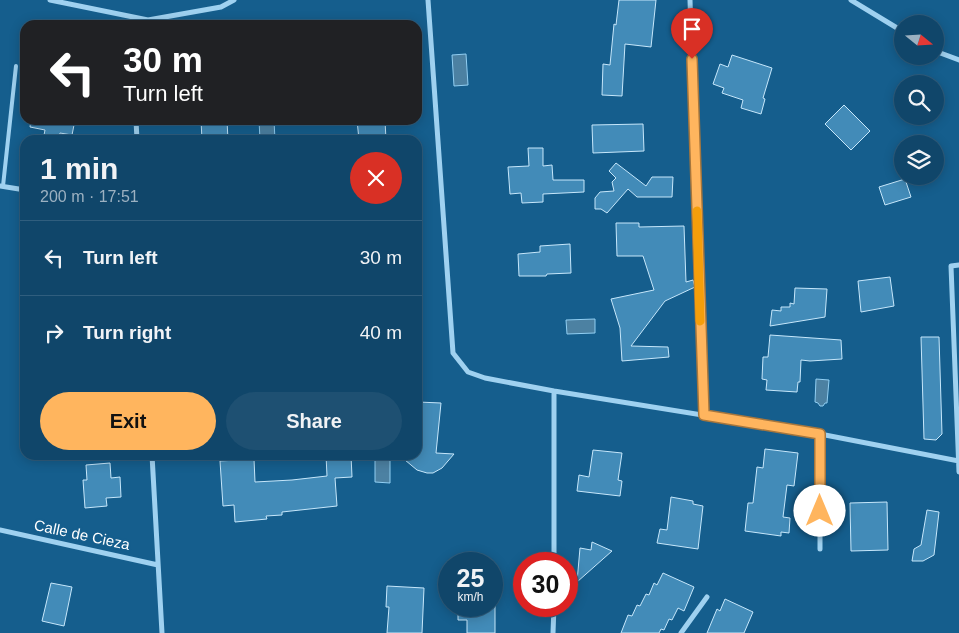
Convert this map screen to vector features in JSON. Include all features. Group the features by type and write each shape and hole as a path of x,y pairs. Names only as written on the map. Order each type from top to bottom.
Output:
{"street":[{"path":"50,0 134,20"},
{"path":"161,20 221,7 234,0"},
{"path":"428,0 453,353 468,372 486,378 554,391 820,434 958,461"},
{"path":"690,0 704,415"},
{"path":"851,0 894,26"},
{"path":"944,54 959,60"},
{"path":"1,186 20,189"},
{"path":"959,265 951,266 959,472"},
{"path":"554,391 554,552"},
{"path":"820,434 820,549"},
{"path":"152,460 162,633"},
{"name":"Calle de Cieza","path":"0,530 158,565"},
{"path":"681,633 707,597"},
{"path":"553,633 554,617"}],"lane":[{"path":"1,186 16,66"}],"water":[{"path":"466,54 468,85 454,86 452,55"},
{"path":"259,125 274,125 275,135 260,135"},
{"path":"595,319 595,333 567,334 566,320"},
{"path":"816,379 829,380 827,403 823,406 815,402"},
{"path":"375,460 390,460 390,483 375,482"}],"building":[{"path":"619,0 656,0 651,47 625,44 622,96 602,95 603,64 610,65 614,24 616,25"},
{"path":"732,55 772,68 763,98 765,99 761,114 741,108 743,100 722,93 724,88 713,84 720,64 728,67"},
{"path":"844,105 870,131 851,150 825,124"},
{"path":"643,124 644,151 593,153 592,125"},
{"path":"30,125 74,125 72,135 60,133 59,135 44,135 45,130 30,127"},
{"path":"201,125 227,125 228,135 202,135"},
{"path":"358,125 385,125 386,135 358,135"},
{"path":"528,148 543,148 543,166 552,165 553,180 584,180 584,192 543,194 543,202 522,203 521,193 510,194 508,167 529,166"},
{"path":"616,163 646,186 652,177 673,177 672,197 637,197 628,189 607,213 601,209 595,209 595,198 600,192 614,191 612,182 616,178 609,171"},
{"path":"894,182 894,185 907,185 911,197 885,205 879,187"},
{"path":"616,223 639,223 639,227 684,226 686,282 693,280 695,287 665,301 631,346 668,347 669,357 622,361 620,328 611,299 654,290 643,256 617,256"},
{"path":"570,244 571,273 547,274 546,276 519,276 518,254 540,252 540,246"},
{"path":"890,277 894,306 861,312 858,281"},
{"path":"795,288 827,289 825,317 770,326 772,310 781,311 781,307 790,307 790,303 794,304"},
{"path":"770,335 841,340 842,359 801,360 800,382 798,382 797,392 766,390 767,380 762,379 763,357 768,357"},
{"path":"921,337 939,337 942,434 936,440 924,439"},
{"path":"422,402 441,403 436,453 454,454 442,468 433,473 417,470 405,460 422,460"},
{"path":"765,449 798,453 794,486 787,485 783,517 790,518 789,533 781,532 781,536 745,531 748,503 753,503 757,467 763,468"},
{"path":"593,450 622,453 618,480 622,481 620,496 577,491 579,475 589,477"},
{"path":"254,460 255,482 327,476 326,460 351,460 352,477 335,478 337,506 282,512 282,515 266,516 267,519 235,522 234,505 223,506 220,461"},
{"path":"110,463 111,478 120,477 121,497 106,498 107,506 85,508 83,480 87,480 86,465"},
{"path":"671,497 693,501 693,504 703,506 698,549 657,543 660,529 667,530"},
{"path":"887,502 888,550 851,551 850,503"},
{"path":"927,510 939,512 934,555 923,561 912,561 914,549 921,545"},
{"path":"592,542 612,551 578,581 580,548 591,550"},
{"path":"663,573 694,587 684,611 678,608 672,620 669,619 664,630 661,629 659,633 621,633 628,615 632,616 637,605 640,606 646,594 649,595 654,583 657,585"},
{"path":"51,583 72,587 64,626 42,621"},
{"path":"387,586 424,588 422,633 387,633 389,607 386,607"},
{"path":"725,599 753,612 744,633 707,633 717,609 720,611"},
{"path":"458,617 495,617 495,633 467,633 467,620 458,620"}],"slow traffic":[{"path":"697,211 700,321"}],"route":[{"path":"692,59 704,415 820,434 820,511"}]}
